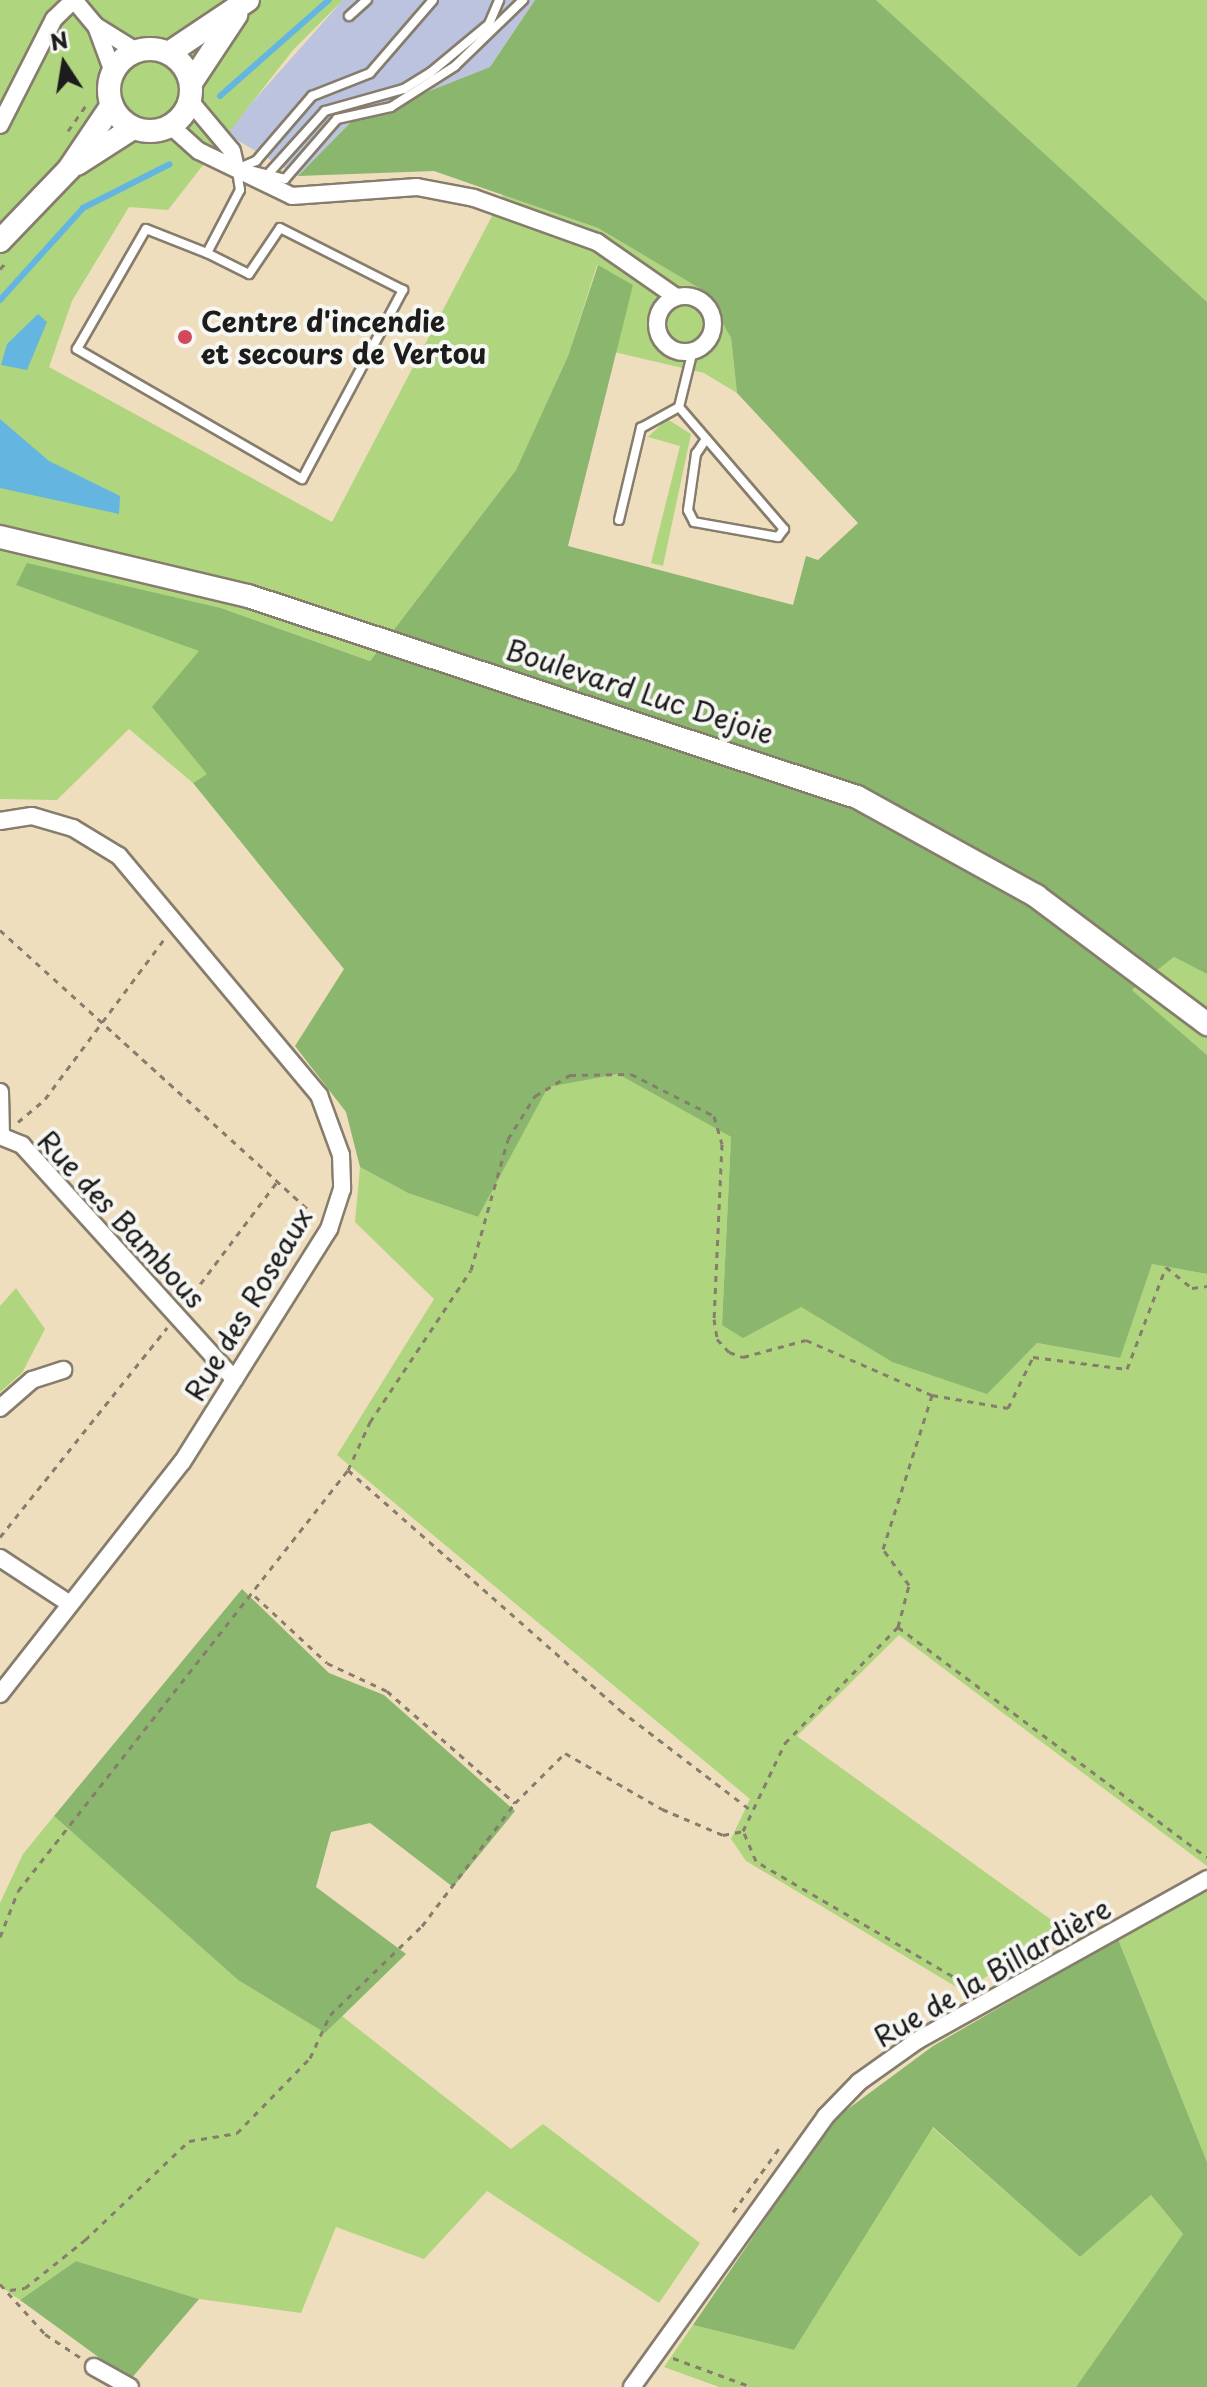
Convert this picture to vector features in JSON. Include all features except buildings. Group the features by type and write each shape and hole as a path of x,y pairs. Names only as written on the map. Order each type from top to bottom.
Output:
{"main road":[{"path":"0,241 69,169 112,105 113,74 136,51 169,53 245,4"},
{"path":"69,169 133,128 172,127 245,4"},
{"path":"169,53 191,92"},
{"path":"112,105 133,128"},
{"name":"Boulevard Luc Dejoie","path":"0,537 248,596 857,797 1036,896 1207,1024"}],"street":[{"path":"0,125 54,19 74,0 96,26 136,51"},
{"path":"96,26 113,74"},
{"path":"191,92 232,151 236,169"},
{"path":"172,127 236,169 292,196 417,187 474,198 597,242 676,297 704,303 713,320 709,339 693,350 676,350 658,333 658,315 676,297"},
{"name":"Rue des Roseaux","path":"0,821 32,816 73,828 119,856 319,1095 332,1121 342,1189 329,1229 182,1462 0,1694"},
{"path":"0,1092 1,1136"},
{"name":"Rue des Bambous","path":"1,1136 22,1145 234,1379"},
{"path":"0,1408 32,1380 63,1370"},
{"path":"0,1558 70,1604"},
{"name":"Rue de la Billardière","path":"632,2387 825,2117 859,2082 918,2040 1207,1879"},
{"path":"94,2367 130,2387"}],"lane":[{"path":"349,16 367,0"},
{"path":"236,169 256,161 312,96 370,73 433,0"},
{"path":"270,172 325,111 404,89 430,73 489,24 499,0"},
{"path":"236,169 270,172 285,179 337,119 391,107 455,66 523,0"},
{"path":"207,253 240,190 236,169"},
{"path":"280,228 403,290 302,479 77,349 146,229 207,253 249,274 280,228"},
{"path":"619,520 641,428 679,407 693,350"},
{"path":"679,407 784,529 778,537 694,522 688,510 696,454 706,439"}],"path":[{"path":"62,140 113,74"},
{"path":"1,1136 45,1099 99,1021 177,922"},
{"path":"0,930 329,1229"},
{"path":"0,1937 18,1891 255,1596 348,1470 370,1422 471,1270 508,1139 535,1096 570,1075 631,1074 714,1116 722,1144 714,1319 717,1339 729,1352 743,1357 806,1340 932,1395 1008,1408 1033,1357 1127,1369 1166,1267 1192,1288 1207,1286"},
{"path":"0,1537 177,1316 277,1182"},
{"path":"932,1395 883,1549 909,1585 898,1627 785,1743 743,1831 756,1861 977,1990"},
{"path":"348,1470 620,1710 752,1811"},
{"path":"255,1596 327,1663 387,1691 515,1803"},
{"path":"898,1627 1207,1857"},
{"path":"10,2290 25,2288 85,2240 189,2141 237,2133 310,2058 330,2015 422,1926 515,1803 565,1753 662,1809 723,1835 743,1831"},
{"path":"0,2284 10,2290 45,2334 94,2367"},
{"path":"656,2352 752,2387"}],"shaded area":[{"path":"343,0 535,0 490,67 351,122 298,176 225,133"}],"green space":[{"path":"0,0 343,0 293,50 168,210 129,207 72,301 49,367 332,522 503,195 598,228 704,291 731,338 737,393 704,373 614,352 633,285 597,265 568,356 516,470 370,661 221,608 27,564 17,585 200,651 207,774 193,783 129,729 57,800 0,799"},
{"path":"535,0 876,0 1207,302 1207,974 1174,957 1132,990 1207,1055 1207,1274 1152,1264 1120,1358 1037,1343 987,1394 892,1362 801,1307 743,1338 722,1325 731,1137 618,1074 548,1087 478,1217 408,1193 360,1167 346,1112 295,1046 344,969 193,783 207,774 152,707 199,651 16,585 27,563 221,608 370,661 516,470 568,356 598,265 633,285 568,546 793,605 806,556 818,560 858,523 737,393 731,338 704,291 598,228 434,171 298,176 351,122 490,67"},
{"path":"876,0 1207,0 1207,302"},
{"path":"667,419 691,434 663,566 651,563 680,446 648,437"},
{"path":"1174,957 1207,974 1207,1055 1132,990"},
{"path":"618,1074 731,1137 722,1325 801,1307 892,1362 987,1393 1037,1343 1119,1358 1152,1264 1207,1274 1207,1866 899,1635 797,1736 1064,1929 963,1991 746,1861 731,1839 750,1799 337,1455 434,1299 355,1222 360,1167 408,1193 478,1217 548,1086"},
{"path":"16,1288 45,1329 22,1373 0,1392 0,1306"},
{"path":"242,1589 329,1673 384,1695 515,1811 453,1887 370,1823 331,1832 316,1887 406,1954 325,2033 238,1980 54,1816"},
{"path":"54,1816 238,1980 325,2033 342,2016 511,2149 543,2124 700,2243 659,2303 487,2191 424,2259 336,2227 301,2313 199,2299 76,2261 20,2300 0,2286 0,1903 23,1854"},
{"path":"1207,1890 1207,2162 1118,1939"},
{"path":"1118,1939 1207,2162 1207,2387 1076,2387 1183,2234 1151,2195 1080,2257 933,2127 794,2350 693,2325 833,2120 933,2046"},
{"path":"932,2127 1080,2257 1151,2195 1183,2234 1076,2387 719,2387 664,2367 693,2325 794,2350"},
{"path":"76,2261 199,2299 130,2380 20,2300"}],"water":[{"path":"38,314 47,322 27,370 1,365 7,344"},
{"path":"0,419 49,461 120,496 119,514 0,488"}],"waterway":[{"path":"220,96 329,0"},
{"path":"0,300 83,208 170,164"}],"place":[{"name":"Centre d'incendie et secours de Vertou","path":"185,337"}]}
